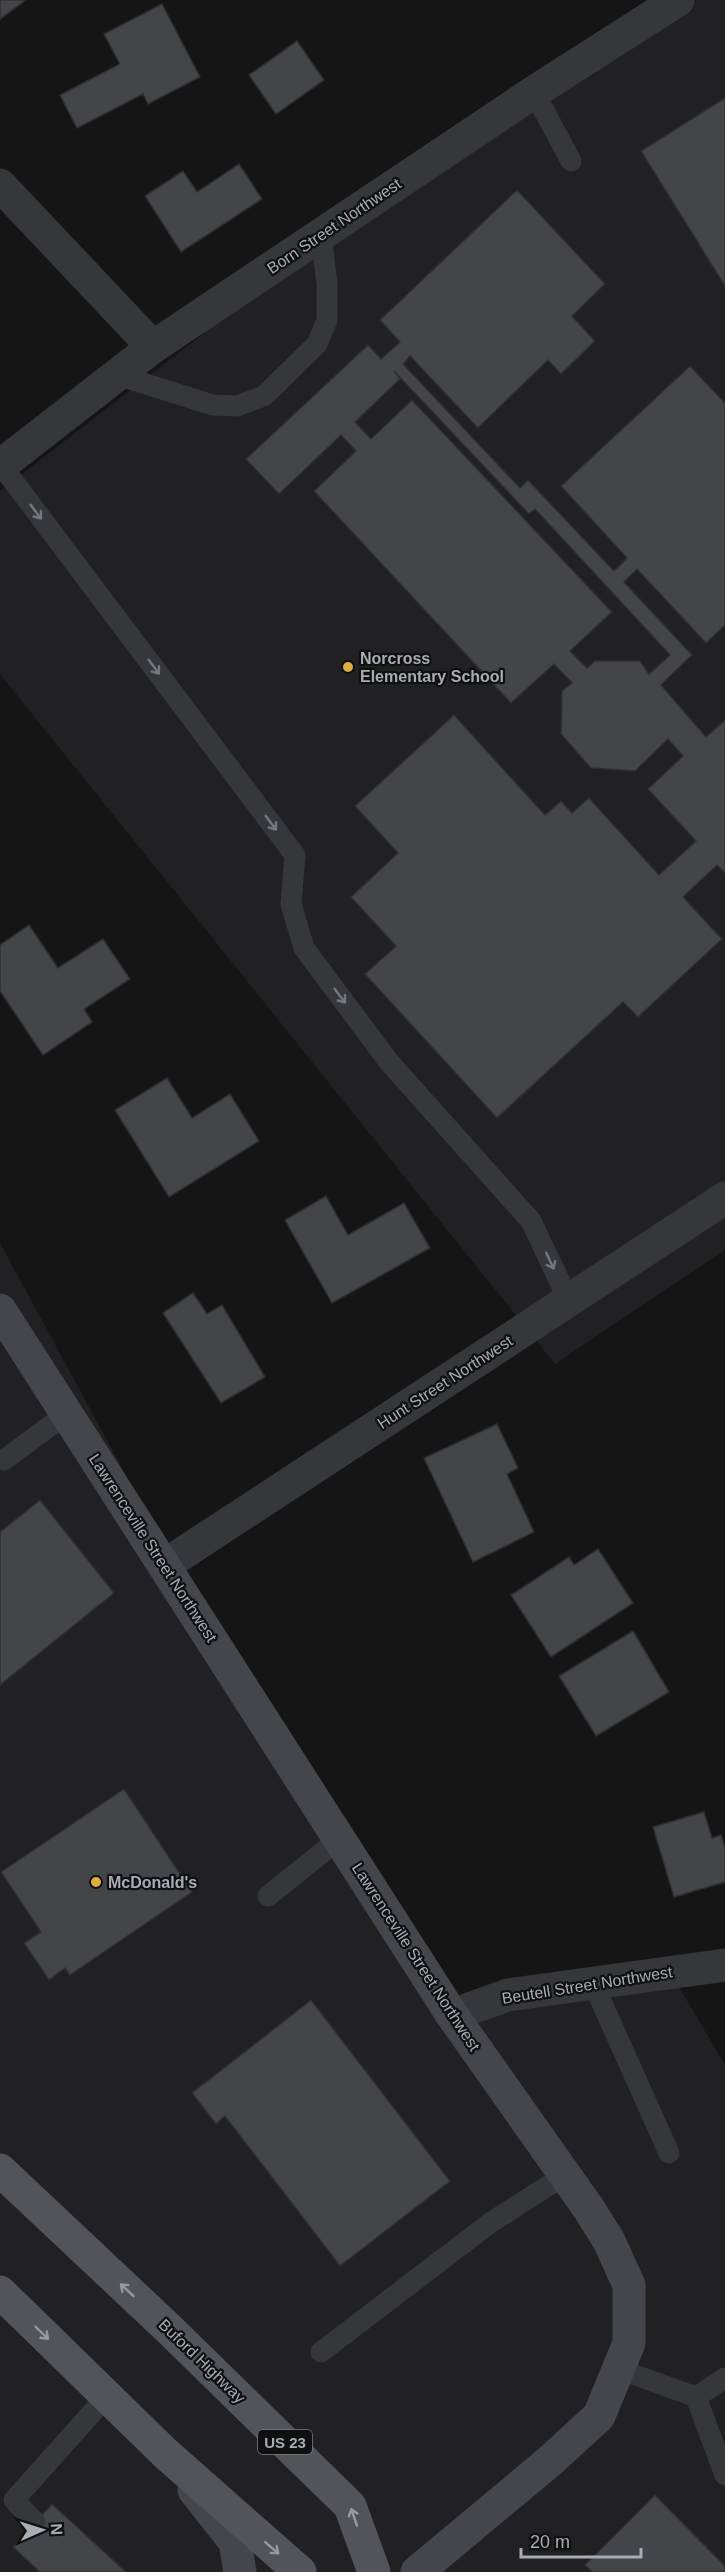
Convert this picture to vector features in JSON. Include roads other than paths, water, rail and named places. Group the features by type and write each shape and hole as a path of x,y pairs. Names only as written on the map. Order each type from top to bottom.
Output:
{"main road":[{"name":"Buford Highway","path":"0,2170 170,2330 350,2506 374,2572"},
{"path":"3,2300 108,2396 165,2453 300,2572"}],"street":[{"name":"Born Street Northwest","path":"1,465 153,347 534,93 678,0"},
{"path":"0,185 153,347"},
{"name":"Hunt Street Northwest","path":"165,1565 725,1198"},
{"name":"Lawrenceville Street Northwest","path":"0,1310 452,2015 609,2241 629,2285 629,2343 599,2416 550,2461 417,2572"},
{"name":"Beutell Street Northwest","path":"452,2015 508,1995 725,1965"},
{"path":"165,2453 235,2542 240,2572"}],"lane":[{"path":"534,93 571,161"},
{"path":"117,375 213,405 237,406 264,396 317,344 327,320 327,284 321,234"},
{"path":"1,465 295,855 291,904 304,948 389,1062 531,1221 569,1301"},
{"path":"4,1460 66,1414"},
{"path":"268,1896 338,1840"},
{"path":"593,1983 669,2153"},
{"path":"321,2352 490,2223 565,2175"},
{"path":"619,2369 696,2397 725,2475"},
{"path":"696,2397 725,2378"},
{"path":"35,2522 14,2500 108,2396"}],"place":[{"name":"Norcross Elementary School","path":"348,667"},
{"name":"McDonald's","path":"96,1882"}]}
